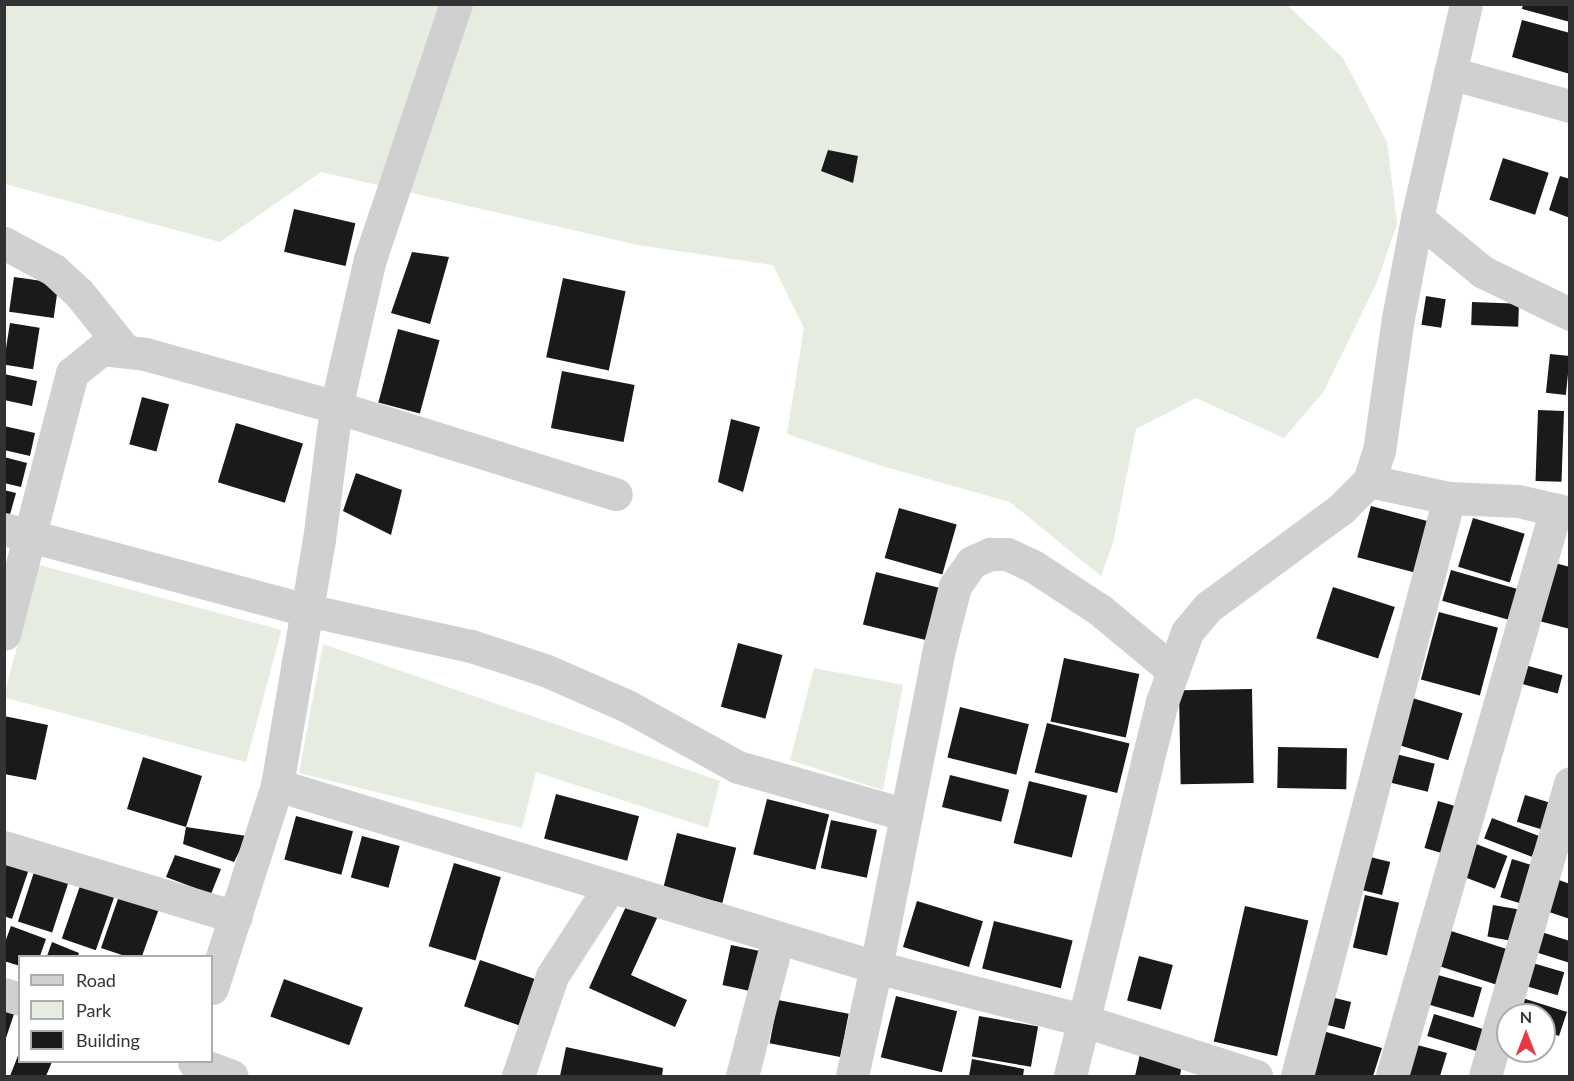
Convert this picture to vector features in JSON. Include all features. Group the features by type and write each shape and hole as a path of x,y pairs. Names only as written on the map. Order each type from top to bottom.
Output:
{"street":[{"path":"213,985 277,785 307,609 336,407 370,259 456,4"},
{"path":"1070,1077 1082,1020 1171,669 1187,632 1208,607 1341,509 1369,481 1379,451 1398,318 1417,218 1466,4"},
{"path":"1450,73 1569,106"},
{"path":"1417,218 1483,272 1569,314"},
{"path":"4,243 54,270 79,293 123,348"},
{"path":"4,634 17,532 72,374 102,349 123,348 336,407 616,494"},
{"path":"1369,481 1449,498 1518,501 1563,511 1392,1077"},
{"path":"1297,1077 1449,498"},
{"path":"17,532 307,609 471,646 545,670 627,706 738,767 906,815"},
{"path":"852,1077 953,596 972,562 990,554 1007,554 1033,566 1101,609 1171,669"},
{"path":"1485,1077 1569,783"},
{"path":"277,785 609,888 876,967 1082,1020 1256,1077"},
{"path":"4,846 236,917"},
{"path":"518,1077 552,976 609,888"},
{"path":"742,1077 778,938"},
{"path":"197,1063 232,1077"}],"green space":[{"path":"4,5 1287,5 1343,58 1387,142 1397,224 1377,282 1324,391 1284,438 1196,398 1136,429 1113,543 1101,576 1010,502 882,466 787,434 804,328 773,265 638,245 321,172 220,242 5,184"},
{"path":"39,565 281,630 246,762 4,697"},
{"path":"323,644 720,781 708,828 536,772 522,828 299,773"},
{"path":"814,668 903,685 883,790 790,760"}],"building":[{"path":"1523,4 1570,4 1570,22 1522,9"},
{"path":"1522,20 1570,33 1570,74 1512,57"},
{"path":"828,150 858,156 853,183 821,171"},
{"path":"1503,158 1549,173 1535,215 1489,200"},
{"path":"1560,176 1570,179 1570,218 1549,210"},
{"path":"294,209 355,223 345,266 284,252"},
{"path":"412,252 449,257 430,324 391,313"},
{"path":"14,277 59,283 54,318 9,312"},
{"path":"563,278 626,291 609,371 546,357"},
{"path":"1426,296 1446,299 1441,328 1421,325"},
{"path":"1472,302 1519,304 1518,327 1471,325"},
{"path":"10,323 40,328 33,369 4,365"},
{"path":"398,329 440,340 420,414 378,402"},
{"path":"1550,354 1570,356 1566,395 1546,393"},
{"path":"562,371 635,385 624,442 551,428"},
{"path":"4,374 37,381 32,406 4,400"},
{"path":"142,397 169,404 156,452 129,444"},
{"path":"1538,410 1564,411 1562,482 1536,481"},
{"path":"731,419 760,427 743,492 718,482"},
{"path":"236,423 303,443 285,503 218,482"},
{"path":"4,426 35,433 30,456 4,450"},
{"path":"4,457 27,463 21,487 4,483"},
{"path":"356,473 402,490 391,535 343,511"},
{"path":"4,490 16,493 9,518 4,516"},
{"path":"1371,506 1434,523 1420,574 1357,557"},
{"path":"899,508 957,525 942,575 885,558"},
{"path":"1473,518 1525,534 1510,583 1458,567"},
{"path":"1555,563 1570,567 1570,629 1539,621"},
{"path":"1451,570 1518,589 1509,620 1442,601"},
{"path":"876,572 943,589 930,641 863,624"},
{"path":"1333,587 1395,607 1378,658 1316,638"},
{"path":"1439,612 1498,628 1480,695 1421,680"},
{"path":"738,643 782,655 765,719 721,707"},
{"path":"1064,658 1139,674 1126,738 1050,722"},
{"path":"1521,664 1563,675 1558,693 1516,682"},
{"path":"1252,689 1254,783 1181,784 1179,690"},
{"path":"1409,697 1463,713 1448,760 1395,744"},
{"path":"960,707 1029,724 1016,775 947,757"},
{"path":"4,716 48,725 36,780 4,774"},
{"path":"1047,723 1129,744 1117,793 1035,772"},
{"path":"1278,747 1347,748 1346,789 1277,788"},
{"path":"1392,753 1435,764 1428,792 1385,781"},
{"path":"143,757 202,776 186,827 127,809"},
{"path":"950,775 1009,790 1001,822 942,807"},
{"path":"1029,781 1087,796 1072,858 1014,843"},
{"path":"556,794 639,816 627,861 544,838"},
{"path":"1525,795 1558,805 1549,832 1517,822"},
{"path":"767,799 829,814 815,870 753,854"},
{"path":"1438,801 1462,808 1449,855 1424,848"},
{"path":"296,816 353,831 341,875 284,859"},
{"path":"1492,818 1540,836 1532,857 1484,839"},
{"path":"831,820 877,830 867,878 821,868"},
{"path":"186,827 247,836 234,862 183,844"},
{"path":"677,833 736,848 722,903 663,888"},
{"path":"362,836 400,846 389,888 351,878"},
{"path":"1471,842 1507,856 1495,889 1458,875"},
{"path":"175,855 221,869 211,894 166,877"},
{"path":"1366,856 1390,862 1382,895 1358,889"},
{"path":"4,858 30,866 12,919 4,916"},
{"path":"1512,859 1541,868 1529,906 1500,897"},
{"path":"454,863 501,877 475,961 429,946"},
{"path":"34,872 68,883 52,933 18,921"},
{"path":"1545,875 1570,884 1570,919 1534,907"},
{"path":"82,880 116,892 96,950 62,939"},
{"path":"120,893 160,906 142,955 122,955 101,948"},
{"path":"1365,895 1399,903 1387,955 1353,948"},
{"path":"917,901 983,921 969,967 903,947"},
{"path":"628,902 658,916 631,975 687,1000 675,1027 589,988"},
{"path":"1493,905 1521,910 1515,941 1487,937"},
{"path":"1245,906 1308,921 1277,1056 1214,1041"},
{"path":"994,921 1073,941 1061,988 982,969"},
{"path":"11,926 46,939 40,955 18,955 18,965 4,961 4,945"},
{"path":"1445,929 1513,951 1502,986 1434,964"},
{"path":"1535,930 1570,941 1570,963 1529,950"},
{"path":"52,942 79,953 78,955 47,955"},
{"path":"731,945 763,952 755,992 722,985"},
{"path":"1139,956 1173,965 1161,1009 1127,1000"},
{"path":"480,960 535,979 519,1025 464,1006"},
{"path":"1522,960 1564,972 1558,995 1515,983"},
{"path":"1431,973 1482,988 1473,1017 1422,1003"},
{"path":"284,979 363,1008 349,1045 270,1017"},
{"path":"1323,995 1351,1002 1344,1029 1316,1022"},
{"path":"896,996 957,1011 942,1072 881,1057"},
{"path":"1516,996 1538,1003 1514,1003"},
{"path":"778,1000 849,1014 840,1057 770,1043"},
{"path":"4,1008 15,1011 5,1041 4,1041"},
{"path":"1556,1009 1567,1012 1559,1036 1556,1035"},
{"path":"1434,1014 1489,1031 1482,1053 1427,1036"},
{"path":"979,1016 1038,1026 1031,1067 972,1056"},
{"path":"1316,1029 1382,1048 1373,1076 1303,1076"},
{"path":"1410,1043 1447,1053 1440,1076 1400,1076"},
{"path":"566,1047 663,1068 662,1076 560,1076"},
{"path":"1140,1054 1182,1063 1180,1076 1135,1076"},
{"path":"18,1056 18,1063 52,1063 46,1076 10,1076"},
{"path":"972,1059 1024,1069 1023,1076 969,1076"}]}
